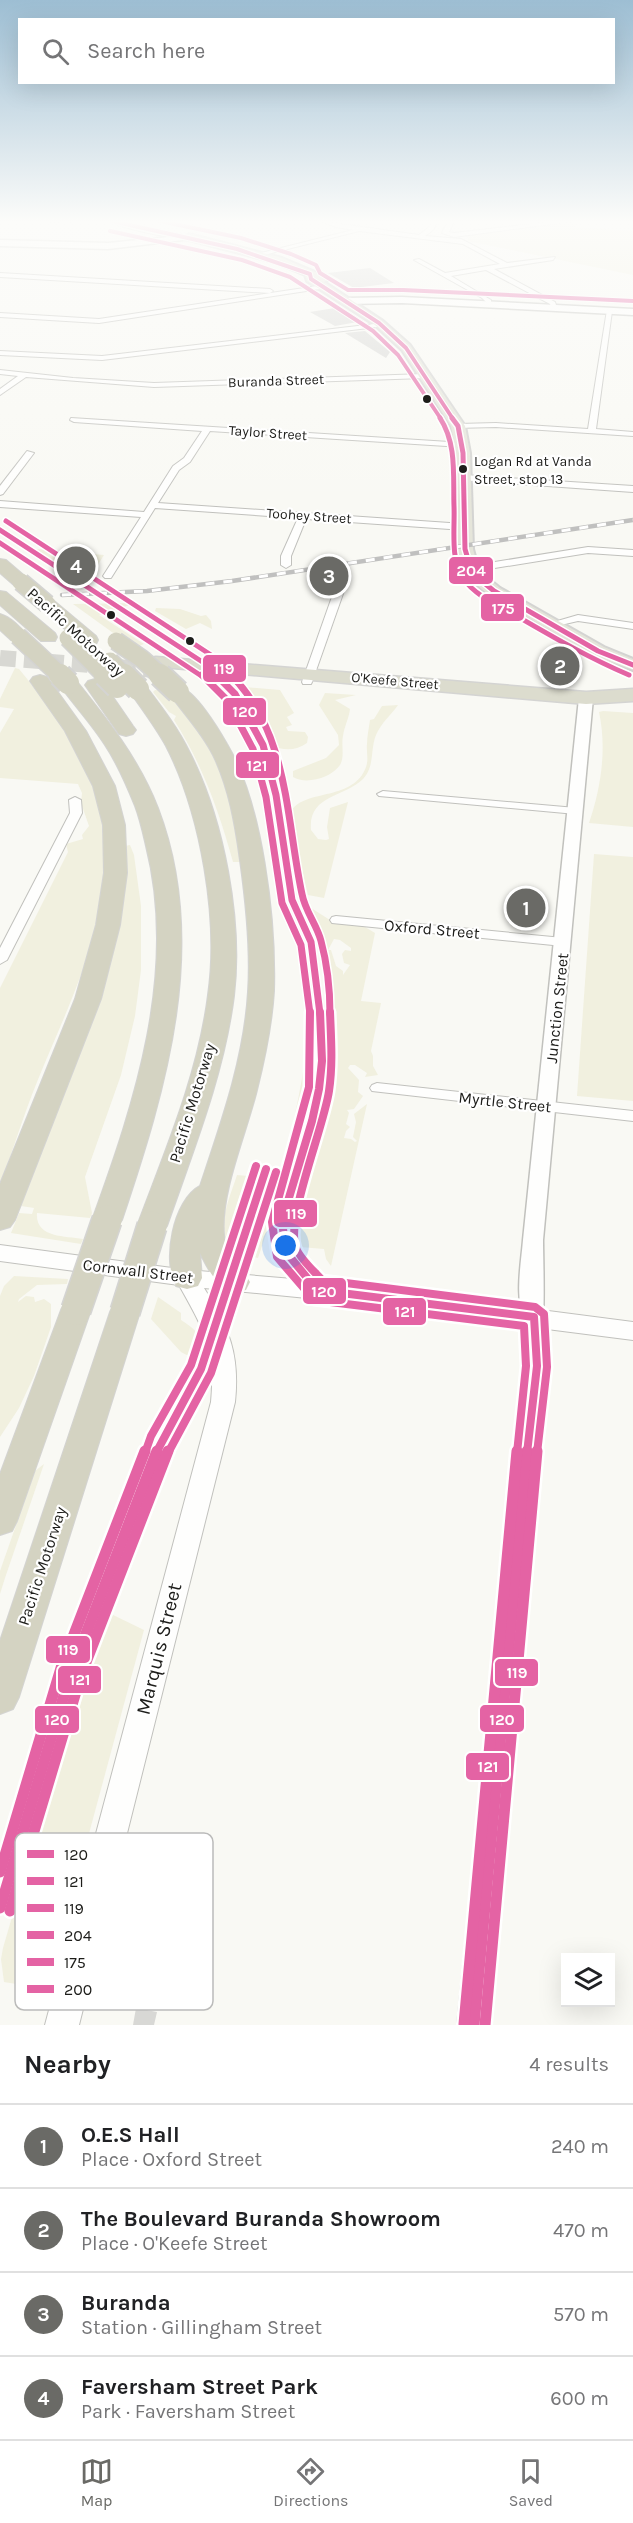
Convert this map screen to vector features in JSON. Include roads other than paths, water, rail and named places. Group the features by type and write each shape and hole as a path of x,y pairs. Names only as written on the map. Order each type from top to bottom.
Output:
{"highway":[{"name":"Pacific Motorway","path":"0,564 47,604 63,634 89,640 128,688 177,779 199,805 216,866 221,898 224,964 221,997 197,1095 152,1226 0,1697"},
{"path":"0,583 11,601 63,634 128,688"},
{"path":"0,620 78,734 101,777 114,825 115,863 109,920 88,998 3,1208"},
{"path":"63,634 99,629 142,659 178,692 207,726 231,767 248,836 260,935 261,993 243,1091 214,1187 214,1199 208,1226 211,1247 235,1282"},
{"path":"63,634 130,736 126,761"},
{"path":"0,1521 142,1120 160,1043 170,963 168,897 163,864 147,806 126,761 105,727 68,683 9,636"},
{"name":"O'Keefe Street","path":"162,667 586,702 633,709"},
{"name":"O'Keefe Street","path":"586,702 633,695"},
{"path":"187,1278 184,1256 188,1233 198,1204 214,1187"}],"main road":[{"path":"367,316 382,325 406,348 458,426 462,445 465,549 470,569 478,580 598,651 633,665"},
{"path":"383,316 393,322 402,333 406,348"},
{"path":"598,651 610,663 633,679"},
{"name":"Cornwall Street","path":"0,1254 187,1278 317,1290 633,1331"},
{"name":"Marquis Street","path":"112,1833 223,1402 225,1384 220,1341 214,1325 187,1278"},
{"path":"474,2025 523,1489 537,1366 534,1317"},
{"name":"Marquis Street","path":"62,2025 66,2010"}],"street":[{"path":"8,316 99,321 135,316"},
{"path":"592,431 608,316"},
{"path":"0,353 96,358 382,325"},
{"name":"Buranda Street","path":"0,372 128,385 425,376"},
{"path":"0,393 24,375"},
{"name":"Taylor Street","path":"74,420 462,445"},
{"path":"458,426 488,424 633,434"},
{"path":"108,576 177,467 187,460 207,429"},
{"path":"0,492 4,481 30,453"},
{"path":"463,478 633,489"},
{"path":"0,504 147,515"},
{"name":"Toohey Street","path":"153,505 465,527"},
{"path":"286,565 287,554 303,516"},
{"path":"470,569 588,550 633,553"},
{"path":"309,678 339,591"},
{"path":"552,624 579,618 633,626"},
{"name":"Junction Street","path":"534,1317 532,1265 586,702"},
{"path":"383,795 576,811"},
{"path":"0,960 76,813 75,800"},
{"name":"Oxford Street","path":"336,920 563,942"},
{"name":"Myrtle Street","path":"377,1088 633,1116"}],"tunnel":[{"path":"0,658 168,671"}],"railway":[{"path":"62,595 147,591 232,581 633,520"}],"place":[{"name":"Logan Rd at Vanda Street, stop 13","path":"463,469"},
{"name":"Faversham Street Park","path":"76,566"},
{"name":"Buranda","path":"329,576"},
{"name":"The Boulevard Buranda Showroom","path":"560,666"},
{"name":"O.E.S Hall","path":"526,908"}]}
